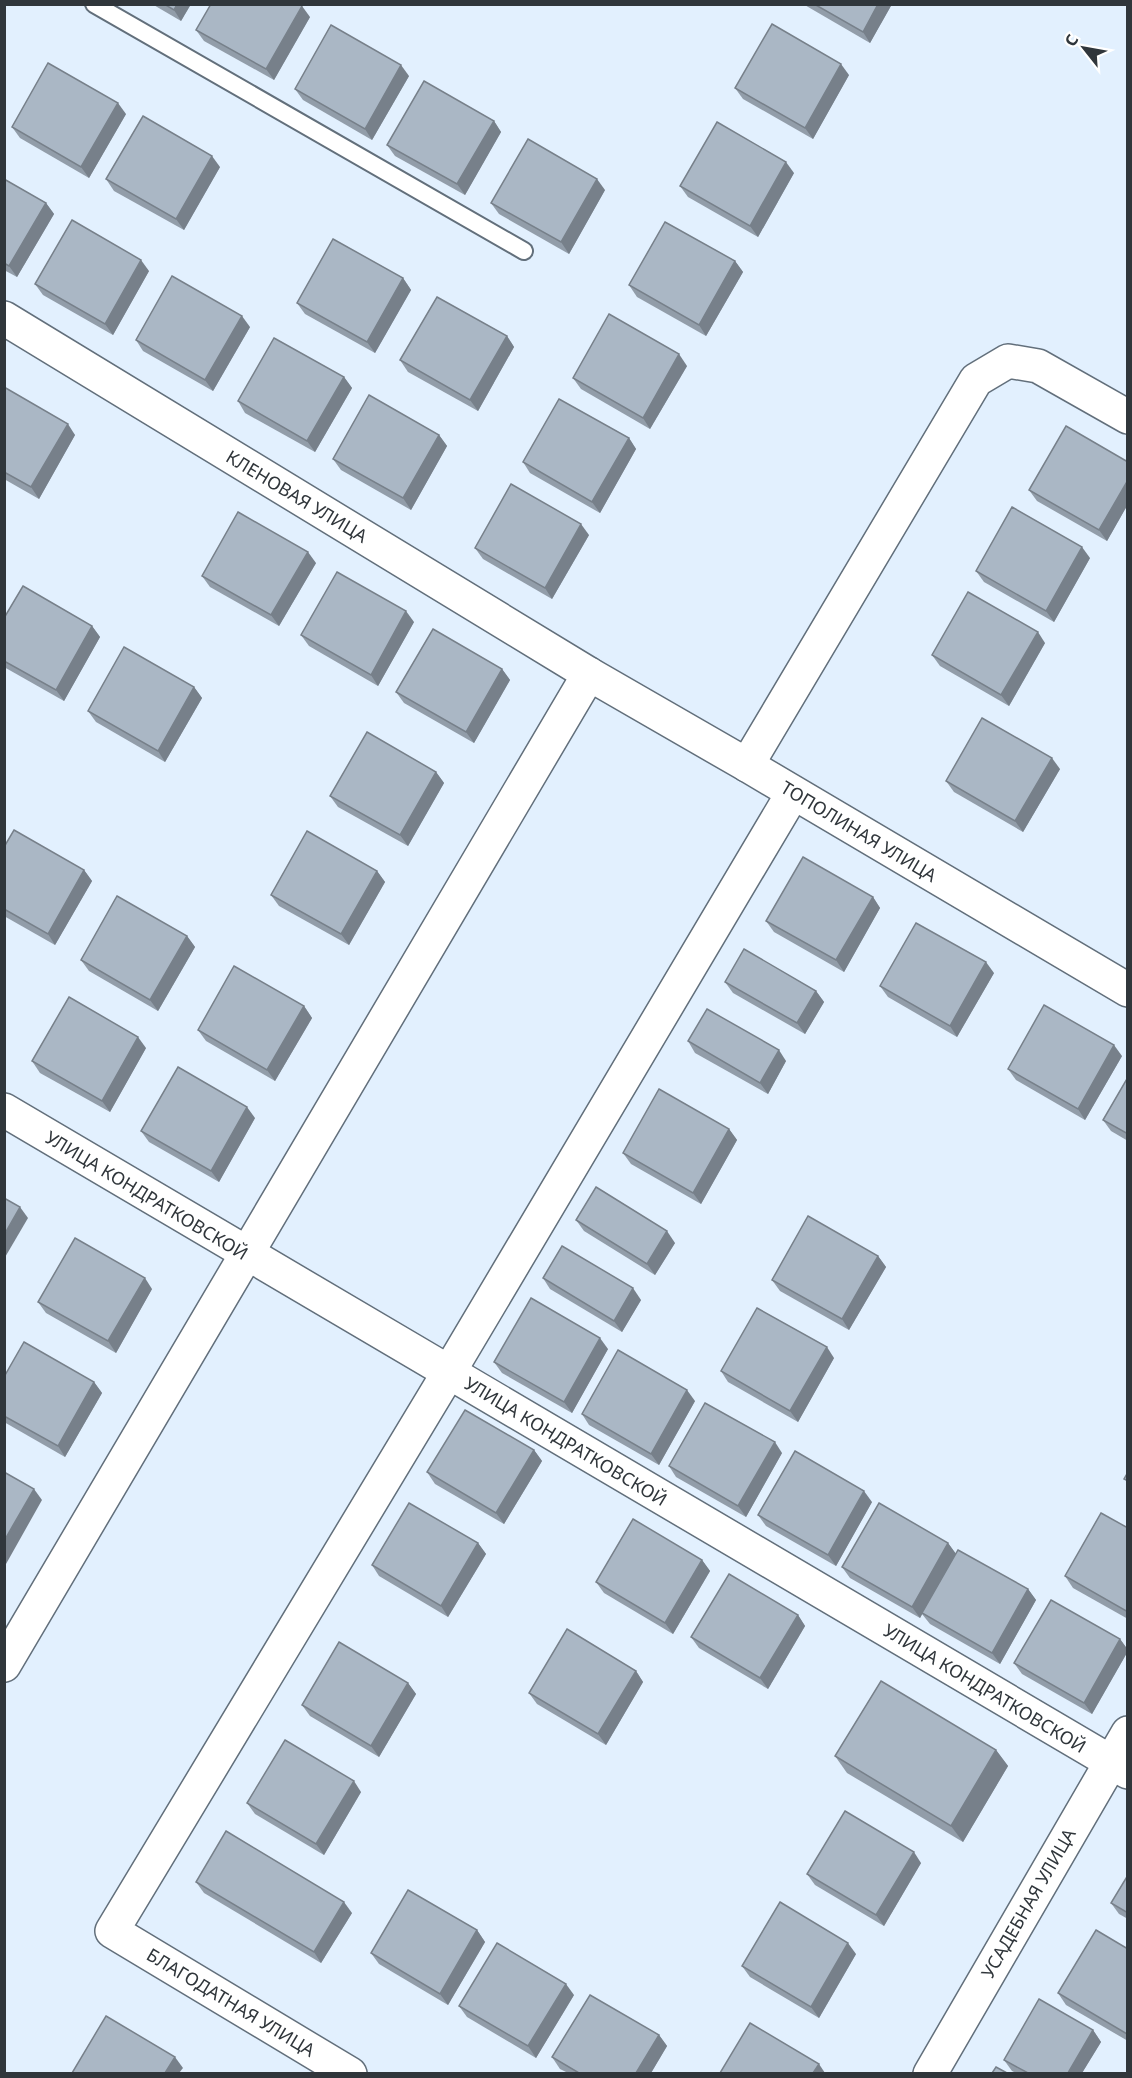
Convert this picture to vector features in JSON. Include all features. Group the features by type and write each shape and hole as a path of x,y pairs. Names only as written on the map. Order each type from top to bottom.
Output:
{"street":[{"name":"КЛЕНОВАЯ УЛИЦА","path":"4,318 589,674"},
{"path":"747,765 976,380 1008,361 1038,366 1128,417"},
{"name":"ТОПОЛИНАЯ УЛИЦА","path":"589,674 1128,990"},
{"path":"4,1665 589,674"},
{"path":"449,1372 793,793"},
{"name":"УЛИЦА КОНДРАТКОВСКОЙ","path":"4,1110 1119,1767"},
{"name":"БЛАГОДАТНАЯ УЛИЦА","path":"350,2073 112,1931 449,1372"},
{"name":"УСАДЕБНАЯ УЛИЦА","path":"930,2073 1119,1767 1128,1733"}],"lane":[{"path":"94,4 524,251"}],"building":[{"path":"164,4 177,4 174,10"},
{"path":"211,4 300,4 302,6 266,69 196,30"},
{"path":"814,4 878,4 863,32"},
{"path":"772,24 841,64 805,128 735,88"},
{"path":"331,25 401,65 365,129 295,89"},
{"path":"48,63 118,103 81,167 12,127"},
{"path":"424,81 494,121 457,184 387,145"},
{"path":"143,116 212,156 176,219 106,179"},
{"path":"717,122 786,162 750,226 680,186"},
{"path":"528,139 597,179 561,242 491,203"},
{"path":"4,179 46,203 9,266 4,263"},
{"path":"72,220 141,260 105,324 35,284"},
{"path":"665,222 735,261 699,325 629,285"},
{"path":"333,239 403,278 367,342 297,303"},
{"path":"172,276 242,316 205,380 136,340"},
{"path":"437,297 507,336 470,400 400,360"},
{"path":"609,314 679,354 643,418 573,378"},
{"path":"274,338 344,377 307,441 238,401"},
{"path":"4,387 68,424 31,487 4,472"},
{"path":"369,395 439,435 403,498 333,459"},
{"path":"559,399 629,438 592,502 523,462"},
{"path":"1066,426 1128,462 1128,480 1099,530 1029,490"},
{"path":"511,484 581,524 545,588 475,548"},
{"path":"1012,507 1082,547 1046,611 976,571"},
{"path":"238,512 308,552 271,615 202,576"},
{"path":"337,572 406,611 371,675 301,635"},
{"path":"23,586 92,626 56,690 4,661 4,618"},
{"path":"968,592 1038,632 1001,695 932,655"},
{"path":"433,629 502,669 466,732 396,692"},
{"path":"124,647 194,687 158,751 88,711"},
{"path":"982,718 1052,758 1015,821 946,781"},
{"path":"367,732 436,772 400,835 330,796"},
{"path":"14,830 84,870 48,934 4,909 4,847"},
{"path":"307,831 377,871 341,934 271,895"},
{"path":"803,857 873,897 836,960 766,921"},
{"path":"117,896 187,936 150,1000 81,960"},
{"path":"916,923 986,962 950,1026 880,986"},
{"path":"744,949 816,991 797,1023 725,982"},
{"path":"234,966 304,1006 267,1070 198,1030"},
{"path":"69,997 138,1037 102,1101 32,1061"},
{"path":"1044,1005 1114,1045 1078,1109 1008,1069"},
{"path":"707,1009 779,1050 760,1083 688,1041"},
{"path":"178,1067 247,1107 211,1171 141,1131"},
{"path":"1128,1077 1128,1134 1103,1120"},
{"path":"659,1089 729,1129 693,1193 623,1153"},
{"path":"596,1187 667,1231 647,1264 576,1220"},
{"path":"4,1198 20,1207 4,1235"},
{"path":"808,1216 878,1256 842,1319 772,1280"},
{"path":"75,1238 145,1278 108,1341 38,1302"},
{"path":"562,1246 633,1288 614,1321 543,1278"},
{"path":"531,1298 600,1338 564,1402 494,1362"},
{"path":"757,1308 827,1347 790,1411 721,1371"},
{"path":"24,1342 94,1382 58,1446 4,1416 4,1377"},
{"path":"618,1350 687,1390 651,1454 582,1414"},
{"path":"705,1403 775,1442 738,1506 669,1466"},
{"path":"465,1410 534,1450 496,1513 427,1472"},
{"path":"795,1451 864,1491 828,1555 758,1515"},
{"path":"4,1472 34,1489 4,1541"},
{"path":"409,1503 478,1543 441,1606 372,1565"},
{"path":"879,1503 948,1543 912,1607 842,1567"},
{"path":"1101,1513 1128,1528 1128,1612 1065,1576"},
{"path":"633,1519 702,1560 665,1623 596,1582"},
{"path":"958,1550 1028,1589 992,1653 922,1613"},
{"path":"729,1574 798,1615 760,1678 691,1637"},
{"path":"1051,1600 1120,1639 1084,1703 1014,1663"},
{"path":"567,1629 636,1671 598,1734 529,1693"},
{"path":"339,1642 408,1683 371,1746 302,1705"},
{"path":"881,1681 996,1750 951,1826 835,1756"},
{"path":"285,1740 354,1781 316,1844 247,1803"},
{"path":"845,1811 914,1852 876,1915 807,1874"},
{"path":"226,1831 344,1902 314,1952 196,1882"},
{"path":"1128,1875 1128,1913 1111,1903"},
{"path":"408,1890 477,1930 440,1994 371,1953"},
{"path":"780,1902 848,1943 811,2007 742,1966"},
{"path":"1096,1930 1128,1949 1127,2034 1058,1993"},
{"path":"497,1943 566,1984 528,2046 459,2006"},
{"path":"590,1995 659,2035 636,2073 579,2073 552,2057"},
{"path":"1039,1999 1093,2030 1068,2073 1028,2073 1004,2060"},
{"path":"106,2016 175,2057 165,2073 72,2073"},
{"path":"750,2023 819,2064 813,2073 720,2073"},
{"path":"996,2067 1007,2073 992,2073"}]}
